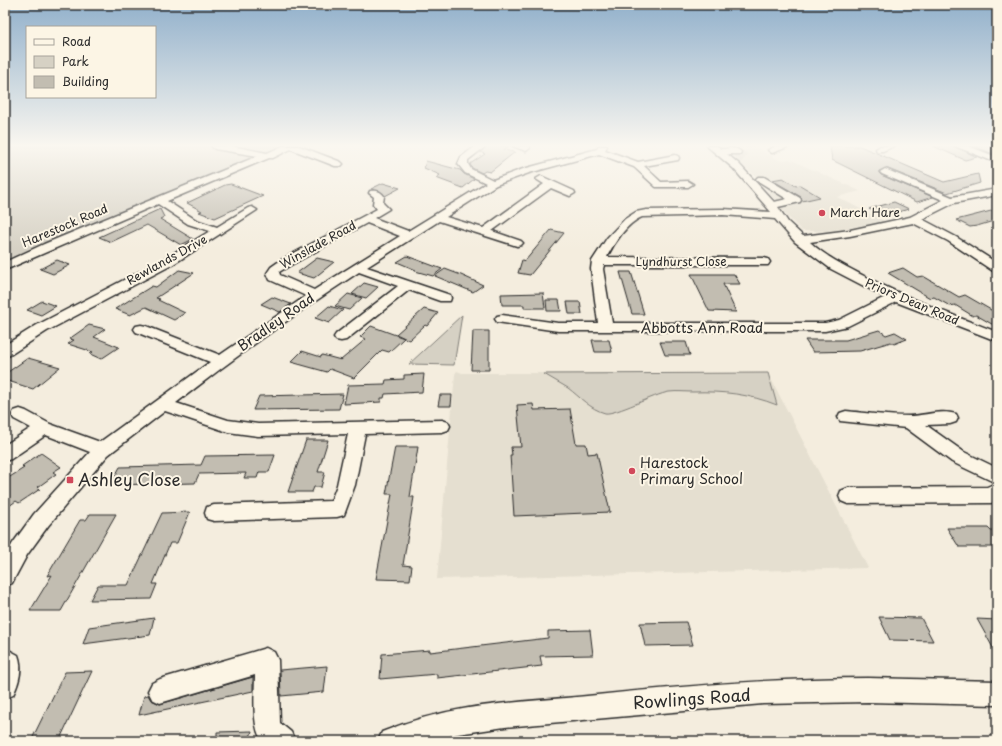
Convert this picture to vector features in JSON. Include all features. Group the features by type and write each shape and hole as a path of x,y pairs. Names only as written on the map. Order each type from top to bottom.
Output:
{"street":[{"name":"Harestock Road","path":"5,266 48,246 208,181"},
{"path":"487,181 493,184"},
{"name":"Bradley Road","path":"5,576 20,550 41,520 102,450 222,361 315,295 409,235 493,184 501,181"},
{"path":"544,181 570,193"},
{"path":"654,181 659,185 688,184"},
{"name":"Priors Dean Road","path":"749,181 799,240 835,266 895,297 997,337"},
{"path":"606,328 597,269 598,261 610,243 630,221 636,216 646,213 774,211 796,200 769,181"},
{"path":"906,181 951,200"},
{"path":"483,233 550,184"},
{"path":"799,240 850,233 914,219 951,200 997,192"},
{"name":"Winslade Road","path":"315,295 274,277 273,273 284,263 384,208 378,204 379,196 374,193"},
{"name":"Rewlands Drive","path":"159,200 192,222 219,231"},
{"name":"Rewlands Drive","path":"5,352 119,291 219,231 244,213"},
{"path":"438,218 517,243"},
{"name":"Winslade Road","path":"366,219 409,235"},
{"path":"914,219 952,239 997,268"},
{"name":"Lyndhurst Close","path":"598,261 764,262"},
{"path":"358,268 445,298"},
{"path":"341,337 407,285"},
{"name":"Abbotts Ann Road","path":"502,319 558,327 825,327 843,323 895,297"},
{"path":"141,328 222,361"},
{"path":"164,405 228,426 258,430 442,426"},
{"path":"20,415 44,428 102,450"},
{"path":"846,417 910,422 932,418 950,418"},
{"path":"910,422 958,457 997,476"},
{"path":"5,454 44,428"},
{"path":"214,513 337,509 346,485 358,428"},
{"path":"848,496 991,495 997,490"},
{"path":"5,660 10,662 5,687"},
{"path":"160,690 266,660 268,729 282,741"},
{"name":"Rowlings Road","path":"391,741 434,727 482,718 686,698 824,690 947,690 997,693"}],"shaded area":[{"path":"760,181 837,181 860,191 837,197 886,222 828,231 802,231 789,218"},
{"name":"Harestock Primary School","path":"457,371 462,373 768,373 868,568 437,579 455,374"}],"green space":[{"path":"5,181 205,181 5,266"},
{"path":"462,315 454,365 409,364"},
{"path":"768,373 777,405 756,398 736,394 715,392 672,392 610,413 605,413 590,406 568,388 544,374"}],"building":[{"path":"444,181 472,181 463,188"},
{"path":"773,181 788,181 796,186 800,185 820,197 802,201 801,197"},
{"path":"874,181 895,181 933,197 917,202"},
{"path":"917,181 980,181 980,183 947,193"},
{"path":"383,183 400,188 385,196 380,191 371,189"},
{"path":"231,184 263,196 215,218 199,212 202,211 187,203 225,185"},
{"path":"894,202 909,209 883,216 869,209"},
{"path":"160,209 164,217 160,219 193,239 181,245 147,225 111,242 99,237"},
{"path":"997,210 997,220 977,226 970,227 956,220"},
{"path":"551,230 564,233 530,275 518,273 522,260 525,261"},
{"path":"407,256 442,269 433,276 415,271 416,270 397,262"},
{"path":"317,258 334,262 314,278 297,273"},
{"path":"57,260 70,265 53,274 40,269"},
{"path":"903,268 917,277 923,276 959,297 965,295 991,310 997,309 997,327 976,315 973,316 955,305 950,306 934,297 930,298 888,273"},
{"path":"445,269 483,285 473,292 435,276"},
{"path":"179,270 194,273 156,298 185,313 174,320 146,307 130,315 115,309 152,286 156,287"},
{"path":"620,272 631,272 644,314 632,314"},
{"path":"691,274 734,274 740,284 723,284 736,312 709,311"},
{"path":"364,283 378,287 366,298 352,294"},
{"path":"543,293 545,308 524,308 524,305 502,305 501,294"},
{"path":"348,294 362,298 349,310 335,306"},
{"path":"272,297 291,304 280,312 261,304"},
{"path":"546,300 559,300 561,311 547,311"},
{"path":"42,301 56,306 41,315 27,310"},
{"path":"567,302 580,302 582,314 569,314"},
{"path":"329,306 343,310 329,323 315,318"},
{"path":"424,309 438,313 427,326 425,325 409,340 396,334"},
{"path":"89,325 105,329 94,337 119,347 101,359 90,354 93,352 68,344 74,340 69,339"},
{"path":"371,326 404,338 389,352 382,350 354,378 330,369 327,372 291,362 302,351 321,357 322,355 341,360 366,339 360,337"},
{"path":"879,330 886,335 895,332 907,339 894,344 891,342 860,351 813,352 805,340 846,340"},
{"path":"473,331 489,331 489,370 471,370"},
{"path":"592,340 609,340 612,352 595,352"},
{"path":"660,342 686,342 690,355 665,355"},
{"path":"28,358 60,367 33,389 5,380 5,374"},
{"path":"424,374 422,392 385,394 384,398 381,398 381,402 344,404 348,385 385,384 386,380 404,379 404,375"},
{"path":"343,394 339,409 253,410 259,396"},
{"path":"440,395 452,395 451,406 438,406"},
{"path":"533,404 534,410 570,409 576,444 586,444 588,454 597,453 610,512 514,516 510,455 512,455 511,447 521,447 517,405"},
{"path":"306,440 328,440 318,472 325,472 321,487 314,487 312,492 288,492"},
{"path":"395,447 418,447 410,497 414,497 403,565 412,566 410,580 376,579 392,494 386,494"},
{"path":"41,453 61,467 53,472 56,474 38,487 40,489 19,503 16,501 5,509 5,480 24,468 22,466"},
{"path":"275,455 269,472 259,472 257,478 244,478 246,473 199,474 195,483 110,485 120,467 201,465 205,456"},
{"path":"190,512 177,543 170,543 153,584 157,584 151,599 90,600 98,585 128,585 162,513"},
{"path":"90,514 116,514 61,611 30,611 52,575 47,576 80,520 86,520"},
{"path":"947,528 988,528 991,531 997,531 997,547 959,547"},
{"path":"879,617 921,618 933,641 890,640"},
{"path":"154,618 150,635 83,644 89,627"},
{"path":"977,619 997,620 997,655"},
{"path":"686,622 693,645 645,646 640,623"},
{"path":"590,630 593,655 540,656 542,666 437,678 437,674 380,679 382,654 430,650 430,652 548,638 548,631"},
{"path":"327,666 324,692 281,696 280,670"},
{"path":"92,671 59,741 31,741 65,672"},
{"path":"253,677 253,691 139,715 144,696 148,695 151,700 160,704"},
{"path":"252,731 249,741 217,741 217,732"}],"place":[{"name":"March Hare","path":"822,213"},
{"name":"Harestock Primary School","path":"632,471"},
{"name":"Ashley Close","path":"70,480"}]}
